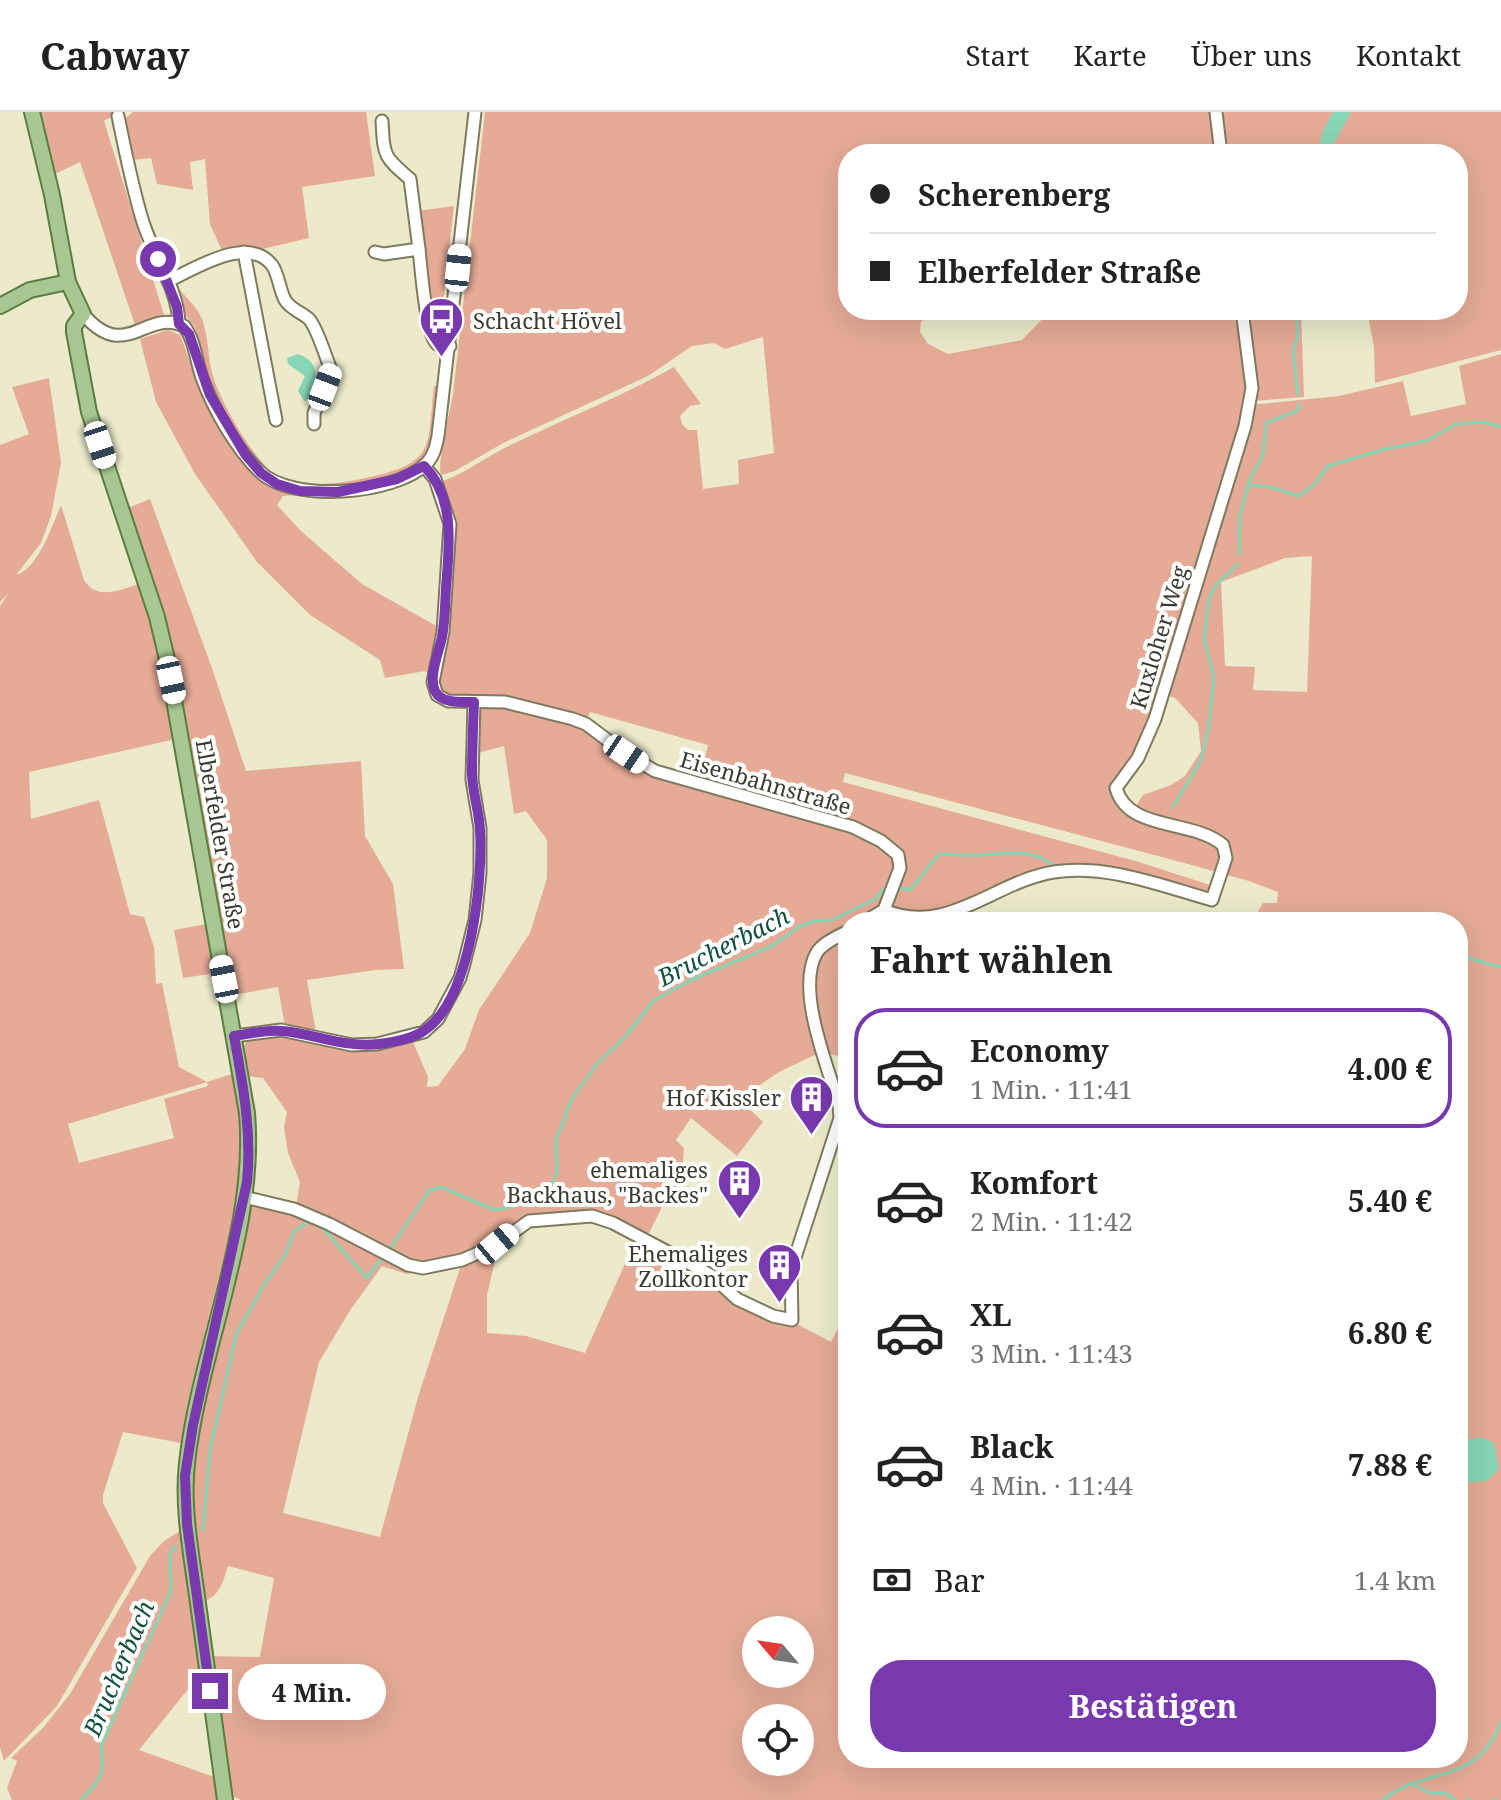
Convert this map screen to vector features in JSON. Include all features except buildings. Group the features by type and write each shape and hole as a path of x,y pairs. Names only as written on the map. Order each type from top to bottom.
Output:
{"main road":[{"path":"32,112 68,282 83,314"},
{"path":"0,306 30,290 68,282"},
{"name":"Elberfelder Straße","path":"83,314 74,326 74,332 87,402 157,617 166,655 248,1127 244,1197 193,1425 185,1476 187,1524 225,1800"}],"street":[{"path":"83,314 106,334 116,336 165,322 179,324 189,334 203,380 216,408 245,454 269,479 300,491 338,492 378,485 420,469 431,458 438,436 475,112"},
{"path":"1216,112 1220,144"},
{"path":"118,116 142,220 168,281 179,324"},
{"path":"382,121 384,153 410,179 427,300 426,322 434,341 450,346"},
{"path":"375,252 384,254 419,249"},
{"path":"168,281 225,256 244,252 254,252 271,264 286,301 309,319 332,372 314,413 314,424"},
{"path":"244,252 276,420"},
{"name":"Kuxloher Weg","path":"952,912 1047,874 1072,871 1098,871 1212,900 1226,858 1223,845 1207,834 1133,811 1119,798 1116,788 1138,758 1155,719 1248,415 1252,388 1243,320"},
{"path":"234,1036 281,1030 352,1045 377,1044 424,1032 438,1019 460,978 475,920 480,873 480,828 472,780 474,702 442,698 437,695 433,682 443,632 450,524 435,479 420,469"},
{"name":"Eisenbahnstraße","path":"474,702 505,702 573,719 586,724 655,771 815,815 871,835 898,855 900,868 884,910"},
{"name":"Kuxloher Weg","path":"884,910 891,912"},
{"path":"838,937 823,945 812,964 809,984 838,1101"},
{"path":"244,1197 294,1209 408,1265 423,1268 462,1260 478,1253 497,1244 529,1221 592,1216 613,1223 712,1276 737,1299 773,1316 792,1320 791,1270 838,1124"}],"shaded area":[{"path":"39,112 120,112 104,121 164,315 135,325 80,162 55,174"},
{"path":"133,112 366,112 375,176 302,187 309,238 258,250 222,251 210,224 205,159 190,162 193,190 157,184 151,158 133,160 122,121"},
{"path":"485,112 1215,112 1219,144 838,144 838,320 924,320 921,321 920,332 928,344 948,354 1022,340 1041,320 1242,320 1252,388 1250,405 1339,396 1403,381 1411,416 1466,404 1459,366 1501,354 1501,1800 241,1800 231,1796 209,1656 260,1657 274,1578 228,1566 217,1592 203,1601 189,1492 191,1457 250,1203 313,1219 418,1271 407,1274 382,1266 319,1362 283,1513 380,1537 418,1397 462,1262 499,1244 487,1295 487,1333 526,1336 585,1353 636,1239 707,1276 736,1301 758,1312 786,1318 831,1342 838,1328 838,1768 1468,1768 1468,912 1258,912 1263,903 1277,903 1278,892 1188,864 845,773 843,782 1139,862 1216,887 1209,897 1127,874 1063,868 1045,871 949,912 899,912 888,907 902,869 899,853 873,833 832,817 829,823 863,835 885,848 894,860 895,875 886,901 877,912 838,912 838,935 824,944 813,958 809,971 809,998 821,1052 779,1072 739,1099 763,1122 737,1156 691,1118 676,1140 684,1148 682,1182 670,1206 662,1207 646,1239 606,1214 549,1214 514,1226 494,1243 478,1251 425,1264 409,1263 339,1223 296,1207 300,1182 288,1153 284,1127 287,1112 263,1078 247,1076 243,1050 246,1041 281,1036 360,1048 413,1042 428,1077 427,1087 438,1086 465,1049 479,1010 530,933 547,878 547,840 526,811 514,814 504,746 474,754 477,707 505,706 574,722 640,767 657,775 739,798 743,790 700,779 708,745 590,712 586,721 508,700 461,699 445,694 425,671 385,678 380,660 310,615 257,562 195,474 156,402 140,339 168,330 180,335 213,413 235,451 266,483 296,495 283,496 277,505 301,531 362,584 447,632 451,619 450,583 455,536 443,481 506,447 674,367 701,404 690,406 680,416 688,430 697,430 703,489 739,484 738,460 774,453 763,337 725,349 714,343 692,346 648,376 503,443 455,471 441,475 453,394","holes":["1312,556 1307,692 1253,690 1255,667 1225,666 1221,582 1285,558","1163,694 1175,698 1198,723 1201,751 1185,776 1171,785 1143,795 1132,812 1121,808 1114,796 1119,780 1135,757"]},
{"path":"1219,112 1501,112 1501,350 1375,383 1374,347 1369,320 1468,320 1468,144 1223,144"},
{"path":"1333,112 1351,112 1333,144 1320,144"},
{"path":"454,206 441,321 429,322 417,211"},
{"path":"174,283 202,318 213,376 231,416 260,460 279,477 300,483 337,483 370,477 407,465 424,448 434,386 440,386 429,448 411,467 363,483 318,488 303,487 276,478 254,458 217,400 205,371 196,330 182,308"},
{"path":"1246,320 1301,320 1304,397 1253,401"},
{"path":"298,354 311,362 316,375 305,402 298,391 305,376 288,364 287,358"},
{"path":"49,378 61,463 51,516 41,543 16,575 38,556 61,505 84,580 89,586 109,592 139,584 163,671 176,739 29,772 31,819 99,800 130,914 144,917 154,947 156,984 162,983 179,1067 207,1082 232,1074 241,1127 239,1186 233,1221 190,1392 181,1443 123,1432 103,1495 103,1503 137,1568 57,1706 4,1761 0,1747 0,606 9,593 0,602 0,445 29,434 12,387","holes":["207,1082 208,1086 164,1099 174,1138 79,1163 68,1124"]},
{"path":"150,499 246,771 361,761 365,836 393,884 404,969 307,980 316,1033 285,1027 278,987 234,995 194,777 128,508"},
{"path":"207,924 216,973 183,978 174,930"},
{"path":"838,940 838,1056 827,1053 814,988 817,963"},
{"path":"1481,1437 1494,1443 1499,1469 1487,1481 1468,1482 1468,1440"},
{"path":"181,1530 201,1673 139,1750 214,1777 217,1800 12,1800 7,1788 17,1761 11,1758 43,1728 70,1694 150,1556"}],"waterway":[{"name":"Brucherbach","path":"1297,320 1298,336 1293,350 1298,394"},
{"name":"Brucherbach","path":"1239,554 1240,515 1250,479 1263,455 1266,423 1297,411 1299,404"},
{"path":"1248,485 1270,487 1299,496 1315,484 1328,466 1426,441 1457,424 1484,422 1501,427"},
{"name":"Brucherbach","path":"1173,807 1201,760 1208,730 1214,678 1204,639 1209,599 1216,585 1238,564"},
{"name":"Brucherbach","path":"899,887 909,890 940,854 1026,854 1053,865"},
{"name":"Brucherbach","path":"848,912 875,899 888,884"},
{"name":"Brucherbach","path":"389,1250 430,1190 441,1187 495,1210 529,1203 531,1196 550,1189 557,1171 556,1140 572,1099 597,1064 625,1037 653,1001 691,980 772,946 800,926 838,917"},
{"path":"1468,958 1501,967"},
{"name":"Brucherbach","path":"203,1530 210,1450 236,1335 285,1255 294,1232 309,1221 322,1228 367,1278 383,1257"},
{"name":"Brucherbach","path":"81,1800 100,1776 103,1763 101,1746 171,1591 170,1553 176,1546"},
{"path":"1468,1763 1491,1743 1501,1722"},
{"path":"1383,1800 1415,1783 1459,1768"},
{"path":"1414,1785 1430,1793 1446,1793 1455,1800"}],"place":[{"name":"Schacht Hövel","path":"442,359"},
{"name":"Hof Kissler","path":"812,1136"},
{"name":"ehemaliges Backhaus, \"Backes\"","path":"739,1221"},
{"name":"Ehemaliges Zollkontor","path":"779,1305"}],"route":[{"path":"158,259 177,307 179,324 187,329 210,395 245,454 261,473 277,484 290,488 323,492 378,485 407,476 424,466 432,474 450,524 443,632 434,690 448,701 474,702 472,780 480,828 480,873 475,920 464,964 438,1019 424,1032 377,1044 352,1045 281,1030 234,1036 247,1113 247,1182 193,1425 185,1476 187,1524 210,1691"}]}
